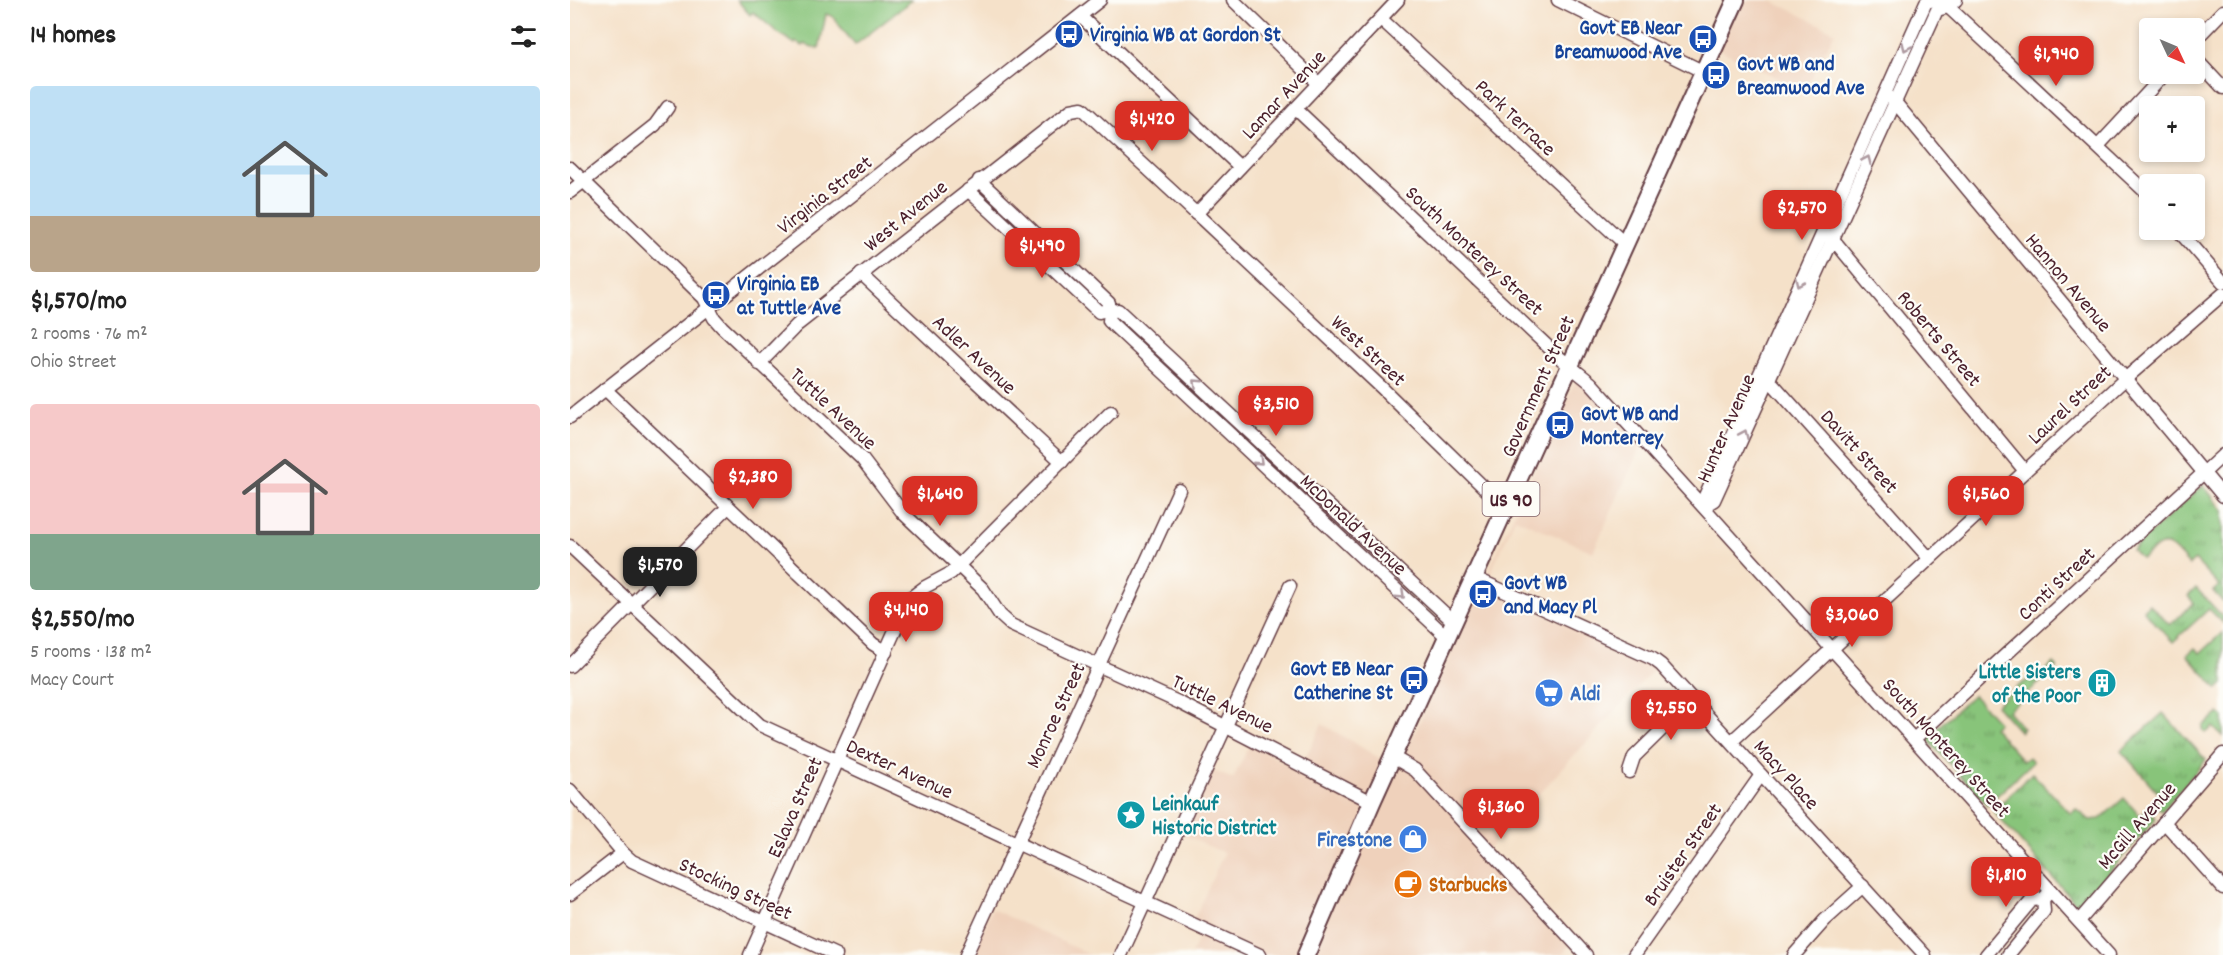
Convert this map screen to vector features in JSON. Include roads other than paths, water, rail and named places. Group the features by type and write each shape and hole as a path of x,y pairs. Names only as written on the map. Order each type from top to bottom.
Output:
{"main road":[{"name":"Government Street","path":"1306,955 1372,802 1452,631 1736,0"}],"street":[{"name":"Virginia Street","path":"570,417 1100,0"},
{"path":"1233,0 1319,84"},
{"name":"Lamar Avenue","path":"1200,217 1240,167 1398,0"},
{"path":"1558,0 1575,4 1704,72"},
{"name":"Hunter Avenue","path":"1706,505 1714,500 1764,376 1890,97 1926,2 1935,0"},
{"path":"1948,2 2139,185"},
{"name":"Hunter Avenue","path":"1890,97 1937,10 1948,2"},
{"path":"2205,30 2223,11"},
{"path":"1080,16 1240,167"},
{"name":"Park Terrace","path":"1381,19 1625,244"},
{"path":"2205,69 2223,88"},
{"path":"2098,146 2156,84"},
{"name":"Hannon Avenue","path":"1890,97 2223,496"},
{"path":"570,192 655,125 668,107"},
{"name":"West Avenue","path":"759,364 797,325 979,180 1071,110 1083,108"},
{"name":"West Street","path":"1083,108 1382,388 1506,510"},
{"name":"South Monterey Street","path":"1296,108 1591,383 1706,505 1914,739 2047,895 2079,921 2109,955"},
{"name":"Tuttle Avenue","path":"570,168 704,298 722,327 759,364 862,459 903,513 983,589 1000,615 1011,625 1225,726 1372,802"},
{"path":"968,190 1099,312 1107,310 1109,303 979,180"},
{"name":"Roberts Street","path":"1827,236 2025,471"},
{"path":"2187,240 2223,282"},
{"name":"Adler Avenue","path":"861,274 1062,462"},
{"name":"Laurel Street","path":"1731,741 2125,379 2223,294"},
{"name":"McDonald Avenue","path":"1119,310 1375,551 1452,631 1338,537 1109,321 1110,312 1119,310"},
{"name":"Davitt Street","path":"1764,376 1929,558"},
{"path":"605,389 873,644 886,652"},
{"name":"Eslava Street","path":"750,955 909,599 951,573 1111,412"},
{"name":"Conti Street","path":"1914,739 2223,455"},
{"name":"Monroe Street","path":"966,955 1179,490"},
{"path":"570,666 728,507"},
{"name":"Dexter Avenue","path":"570,546 760,725 1260,955"},
{"name":"Macy Place","path":"1475,578 1653,659 1693,699 1925,955"},
{"path":"1121,955 1290,586"},
{"path":"1629,772 1634,757 1693,699"},
{"name":"McGill Avenue","path":"2079,921 2223,754"},
{"path":"1393,757 1408,764 1423,778 1586,955"},
{"name":"Bruister Street","path":"1634,955 1761,775"},
{"path":"570,790 623,854 570,894"},
{"path":"2164,822 2223,888"},
{"name":"Stocking Street","path":"623,854 632,861 836,955"},
{"path":"1794,955 1824,920 1863,886"},
{"path":"1986,955 2032,900 2047,895 2044,911 2008,955"}],"place":[{"name":"Virginia WB at Gordon St","path":"1069,34"},
{"name":"Govt EB Near Breamwood Ave","path":"1703,39"},
{"name":"Govt WB and Breamwood Ave","path":"1716,75"},
{"name":"Virginia EB at Tuttle Ave","path":"716,295"},
{"name":"Govt WB and Monterrey","path":"1560,425"},
{"name":"Govt WB and Macy Pl","path":"1483,594"},
{"name":"Govt EB Near Catherine St","path":"1414,680"},
{"name":"Little Sisters of the Poor","path":"2102,683"},
{"name":"Aldi","path":"1549,693"},
{"name":"Leinkauf Historic District","path":"1131,815"},
{"name":"Firestone","path":"1413,839"},
{"name":"Starbucks","path":"1408,884"}]}
